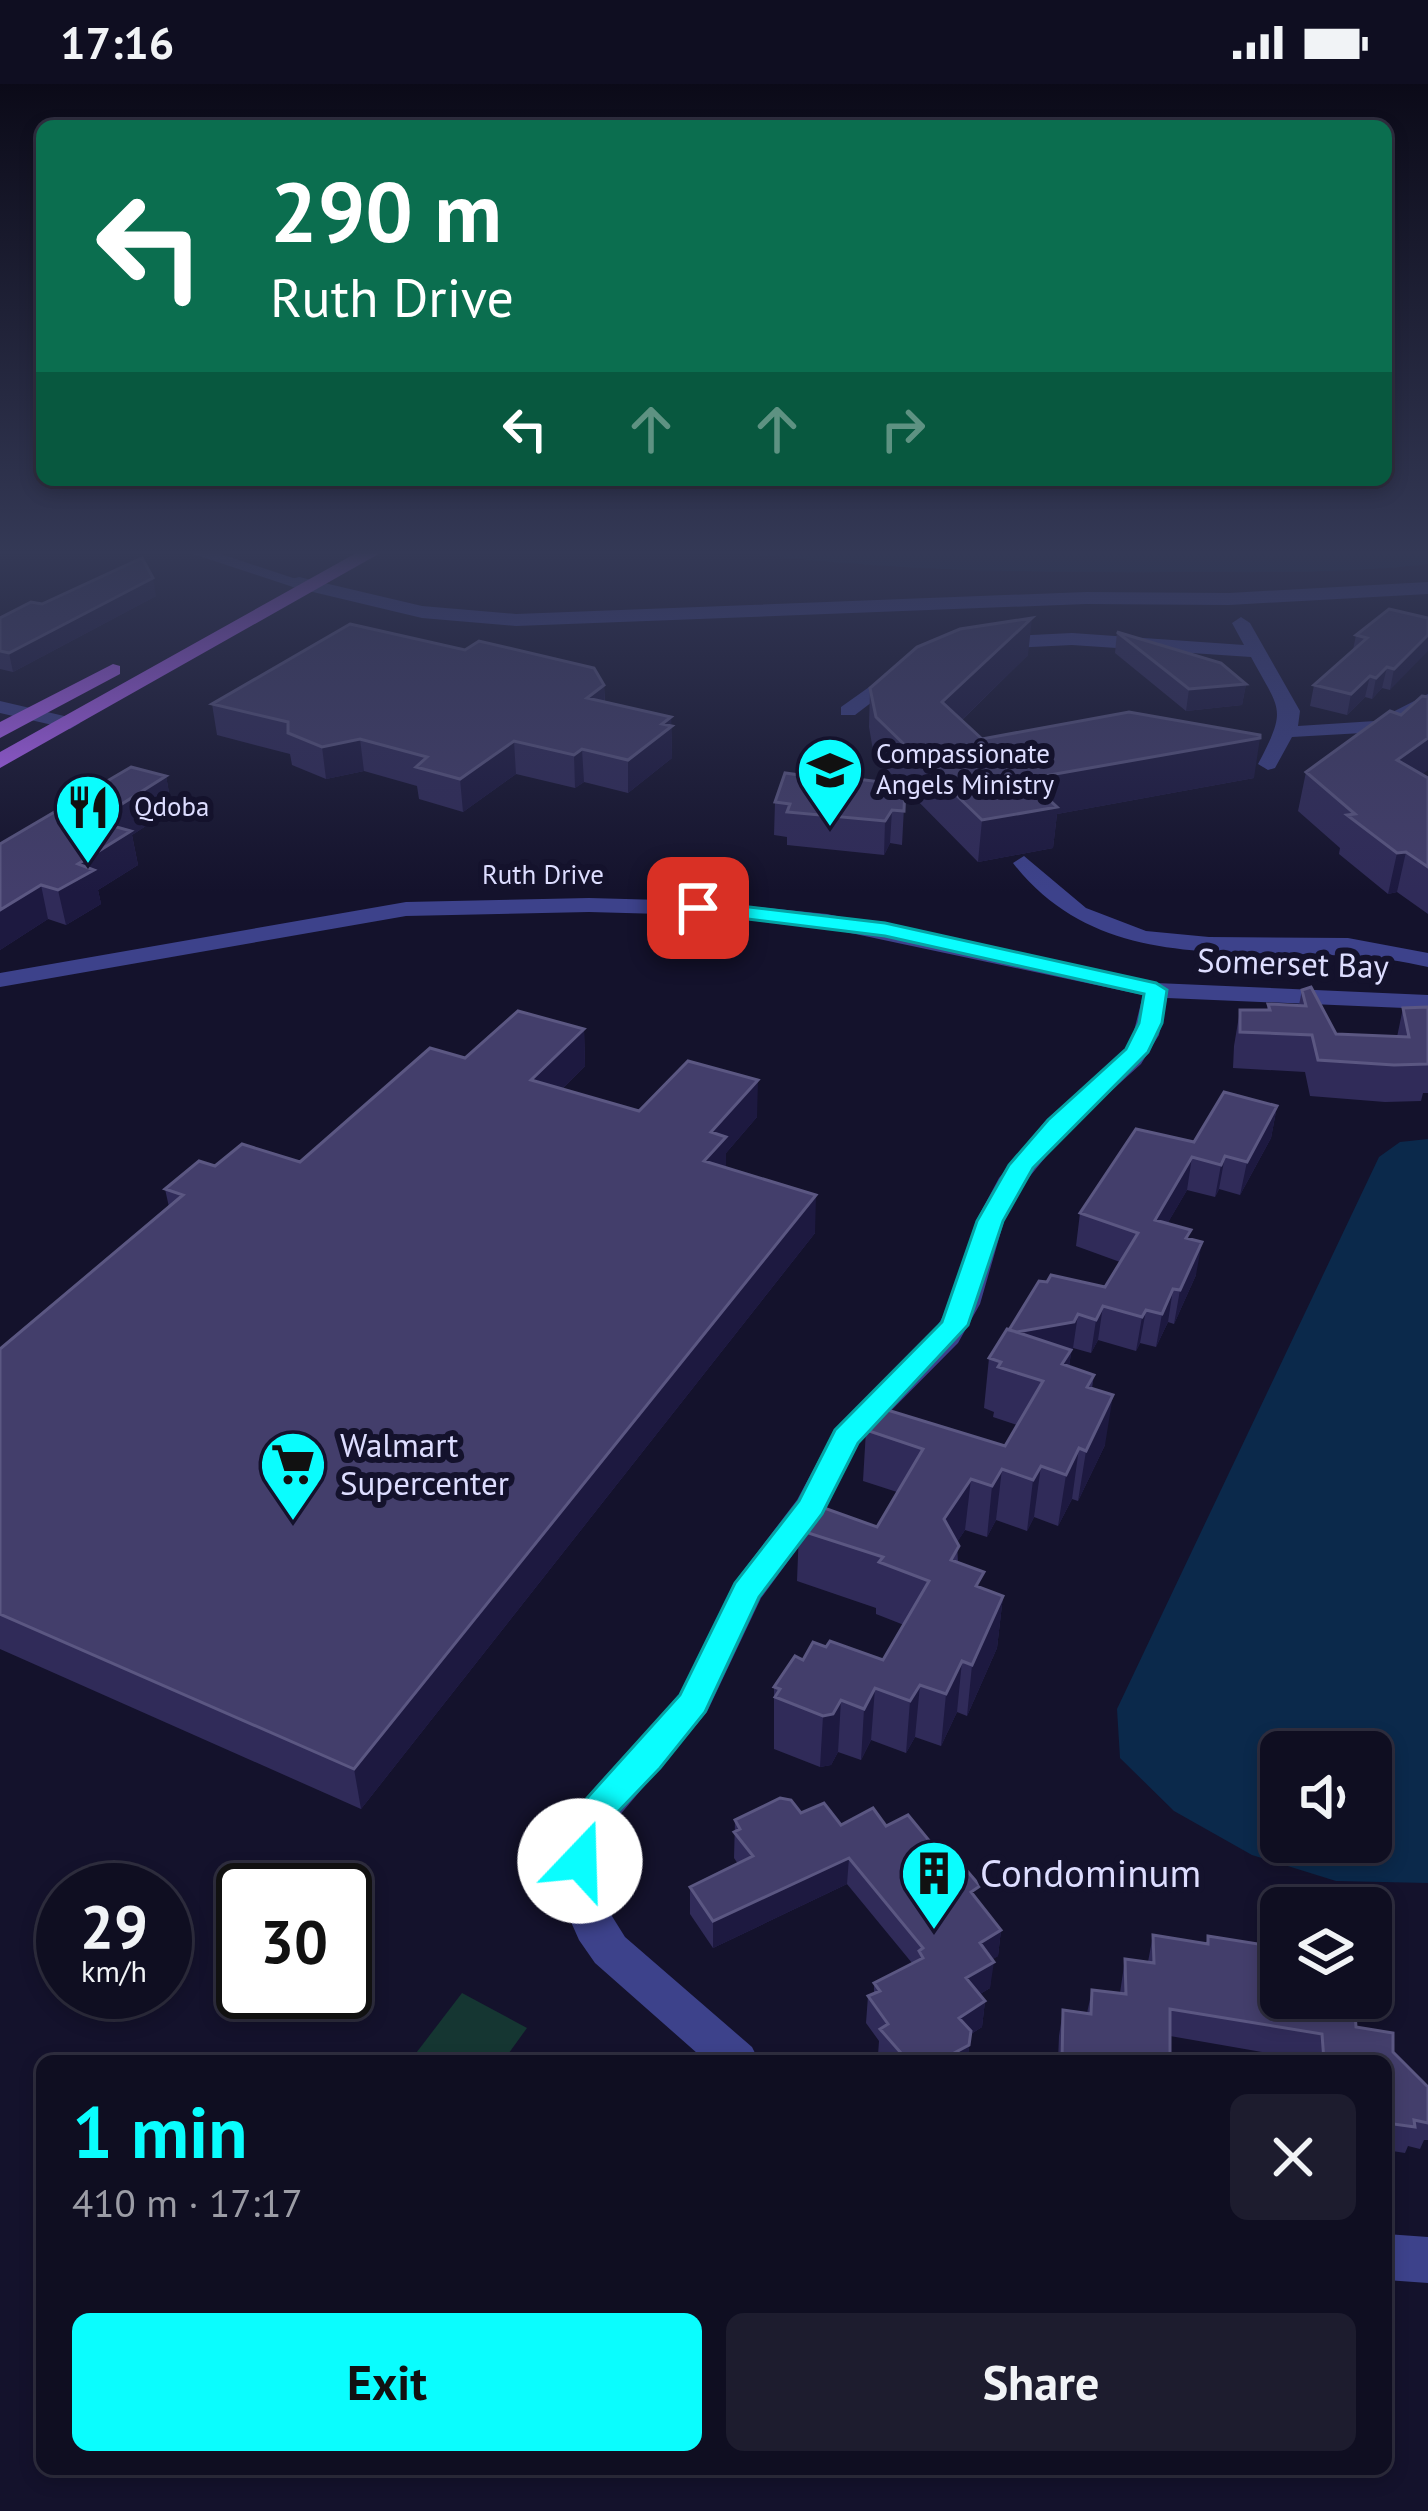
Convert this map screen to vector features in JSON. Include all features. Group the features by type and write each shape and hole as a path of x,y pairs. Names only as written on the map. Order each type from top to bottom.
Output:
{"main road":[{"path":"0,730 121,665"},
{"path":"0,761 164,665"}],"street":[{"path":"848,711 883,681 912,665"},
{"path":"1266,665 1289,706 1286,731 1268,764"},
{"path":"1286,731 1368,728 1408,715 1428,700"},
{"path":"0,706 70,723"},
{"name":"Somerset Bay","path":"1024,863 1062,901 1100,924 1185,941 1385,950 1428,960"},
{"name":"Ruth Drive","path":"0,980 406,909 589,905 698,908 815,919 955,944 1156,990"},
{"path":"1279,944 1294,993"},
{"path":"729,2055 610,1950 593,1928 578,1879 584,1838 604,1801 648,1759 694,1702 746,1592 811,1506 846,1437 947,1336 965,1304 990,1221 1013,1178 1048,1135 1132,1059 1146,1034 1156,990"},
{"name":"Somerset Bay","path":"1156,990 1428,1002"},
{"path":"1392,2257 1428,2260"}],"green space":[{"path":"462,1993 527,2028 507,2055 415,2055"}],"water":[{"path":"1428,1139 1428,1883 1336,1881 1278,1863 1392,1863 1392,1731 1260,1731 1260,1857 1174,1811 1120,1758 1117,1709 1379,1157 1400,1142"}],"building":[{"path":"279,665 582,665 594,668 604,685 587,698 671,717 662,724 672,726 628,760 582,749 574,755 514,741 460,779 416,767 427,757 360,739 322,747 288,733 288,722 212,704"},
{"path":"896,665 981,665 942,702 982,739 1129,712 1260,738 1027,779 1057,807 982,820 876,717 870,688"},
{"path":"1159,665 1224,665 1246,684 1189,689"},
{"path":"1336,665 1398,665 1387,667 1376,678 1370,676 1351,694 1314,685"},
{"path":"1422,696 1428,697 1428,738 1397,760 1428,778 1428,867 1406,852 1397,853 1347,815 1355,814 1306,772 1390,711 1401,715"},
{"path":"804,766 835,770 833,776 905,785 904,811 892,810 885,821 787,812 790,804 775,802 785,773 800,775"},
{"path":"131,767 166,776 95,821 131,831 78,864 94,870 58,890 41,885 0,910 0,844"},
{"path":"1311,987 1336,1034 1409,1037 1403,1008 1428,1007 1428,1064 1318,1060 1312,1035 1240,1032 1240,1010 1270,1010 1268,1004 1306,1006 1302,990"},
{"name":"Walmart Supercenter","path":"518,1011 584,1029 531,1080 639,1111 688,1061 758,1080 711,1132 726,1137 704,1161 816,1195 354,1769 0,1614 0,1349 183,1195 165,1189 199,1161 215,1166 242,1144 300,1162 430,1048 465,1058"},
{"path":"1224,1092 1277,1106 1247,1162 1225,1156 1221,1165 1192,1157 1155,1220 1191,1230 1186,1238 1202,1242 1180,1290 1173,1289 1162,1314 1146,1310 1142,1317 1103,1306 1096,1320 1078,1314 1074,1322 1009,1330 1039,1281 1047,1282 1051,1275 1105,1287 1138,1233 1080,1213 1136,1129 1194,1142"},
{"path":"1007,1329 1071,1350 1062,1364 1094,1375 1087,1387 1113,1395 1086,1451 1079,1448 1066,1475 1041,1466 1033,1480 1002,1469 992,1486 971,1479 944,1519 959,1546 951,1560 984,1572 976,1586 1003,1596 972,1665 962,1661 946,1694 920,1685 910,1701 875,1688 864,1709 841,1700 833,1714 823,1716 775,1697 780,1689 774,1687 795,1656 803,1660 813,1642 826,1647 830,1641 883,1660 929,1581 879,1562 883,1557 799,1530 816,1505 877,1527 923,1449 866,1430 881,1408 1005,1446 1043,1381 998,1367 1001,1362 989,1358"},
{"name":"Condominum","path":"780,1798 791,1800 801,1813 824,1803 841,1825 873,1808 886,1826 908,1815 936,1849 945,1845 980,1886 971,1892 1001,1930 980,1943 994,1962 966,1978 985,2001 959,2018 971,2031 969,2045 950,2055 903,2055 880,2029 888,2024 868,1996 880,1991 874,1983 923,1958 919,1951 923,1948 849,1858 713,1921 690,1887 753,1856 734,1832 740,1829 735,1820"},
{"path":"1153,1935 1208,1944 1208,1936 1260,1944 1260,2019 1355,2019 1356,2027 1393,2033 1393,2052 1428,2087 1428,2123 1414,2120 1415,2127 1392,2124 1392,2055 1324,2055 1322,2034 1170,2009 1170,2055 1062,2055 1063,2010 1091,2014 1092,1990 1126,1994 1125,1959 1154,1963"}],"place":[{"name":"Compassionate Angels Ministry","path":"830,829"},
{"name":"Qdoba","path":"88,866"},
{"name":"Walmart Supercenter","path":"293,1523"},
{"name":"Condominum","path":"934,1932"}],"route":[{"path":"580,1861 584,1838 599,1808 648,1759 694,1702 746,1592 811,1506 846,1437 931,1354 961,1314 990,1221 1022,1165 1057,1125 1137,1052 1150,1023 1156,990 885,930 698,908"}]}
